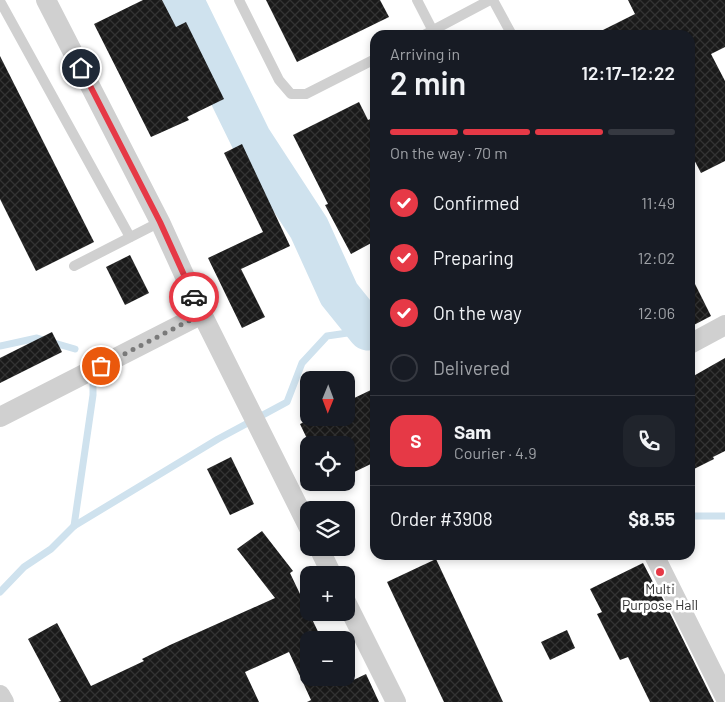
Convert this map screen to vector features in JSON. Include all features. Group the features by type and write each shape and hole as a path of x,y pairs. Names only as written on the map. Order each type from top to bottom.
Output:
{"street":[{"path":"46,0 160,222 202,314 300,510"},
{"path":"0,418 202,314"},
{"path":"695,341 725,325"},
{"path":"656,560 725,697"},
{"path":"355,620 396,702"},
{"path":"0,695 4,702"}],"lane":[{"path":"239,0 279,80 291,94 306,94 370,62"},
{"path":"417,0 427,30"},
{"path":"434,30 492,0 509,30"},
{"path":"2,2 130,237"},
{"path":"74,266 160,222"}],"building":[{"path":"143,0 162,0 176,27 186,22 224,99 187,117 189,120 151,137 94,24"},
{"path":"266,0 380,0 389,17 297,62"},
{"path":"628,0 725,0 725,47 711,54 725,81 725,161 701,173 695,162 695,30 603,30 635,14"},
{"path":"0,56 94,242 36,271 0,199"},
{"path":"359,102 368,120 370,119 370,244 351,254 325,205 328,204 293,135"},
{"path":"242,144 290,246 241,269 265,317 242,328 208,258 263,232 224,153"},
{"path":"130,255 149,293 125,305 106,267"},
{"path":"695,284 711,316 695,324"},
{"path":"52,332 62,352 0,383 0,358"},
{"path":"725,358 725,451 695,468 695,375"},
{"path":"370,390 370,464 355,472 355,436 306,436 301,426 355,426 355,398"},
{"path":"231,457 254,504 230,515 207,469"},
{"path":"262,531 293,571 290,573 300,594 300,621 313,621 318,631 300,631 300,676 289,652 245,672 259,702 58,702 61,701 28,639 57,623 91,686 144,661 142,659 170,645 275,598 237,549"},
{"path":"436,560 503,702 444,702 387,582"},
{"path":"643,563 656,585 714,702 650,702 628,657 620,660 597,614 602,612 590,589"},
{"path":"567,630 575,648 550,660 541,642"},
{"path":"366,674 379,702 307,702 311,700 305,686 355,686 355,679"}],"waterway":[{"path":"183,0 251,139 309,228 339,294 368,330"},
{"path":"0,592 24,567 51,549 74,526 218,439 287,402 302,363 327,336 370,330"},
{"path":"0,346 37,338 75,349"},
{"path":"74,526 93,395 93,380"},
{"path":"695,516 725,516"}],"way so far":[{"path":"101,366 202,314 194,297"}],"place":[{"name":"Multi Purpose Hall","path":"660,572"}],"route":[{"path":"81,68 160,222 194,297"}]}
